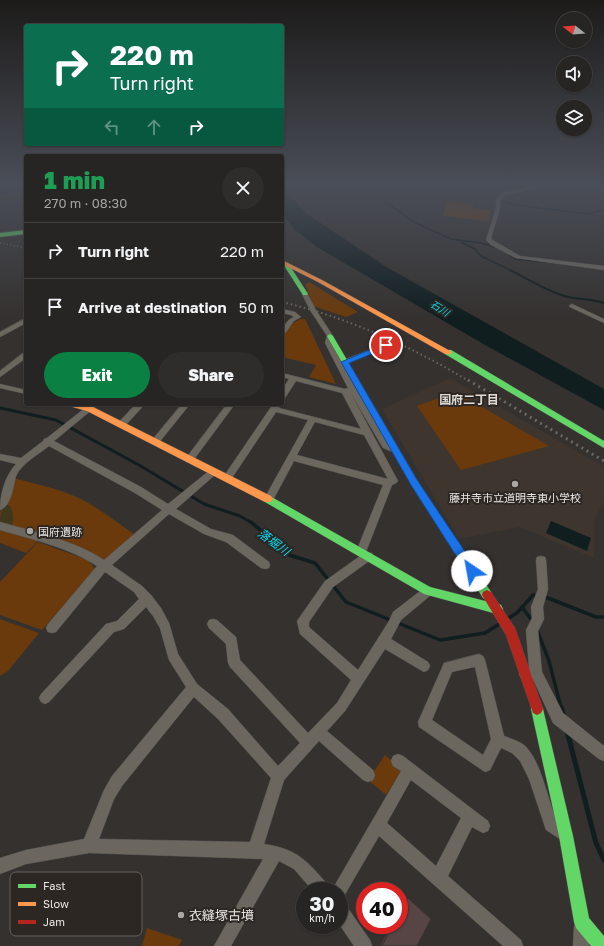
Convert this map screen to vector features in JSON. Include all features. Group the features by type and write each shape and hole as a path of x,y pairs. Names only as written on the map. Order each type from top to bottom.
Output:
{"street":[{"path":"491,229 488,239 490,243 508,250 518,257 604,268"},
{"path":"0,235 24,232"},
{"path":"284,264 429,342 604,445"},
{"path":"284,264 298,282 313,310 330,336 395,450 412,483 511,632 531,674 558,718 604,754"},
{"path":"298,282 313,278"},
{"path":"572,306 604,321"},
{"path":"284,311 293,313 298,317 292,320 284,331"},
{"path":"0,335 24,321"},
{"path":"292,457 388,483 393,481 366,433 328,343 330,336"},
{"path":"344,362 386,345"},
{"path":"0,375 24,357"},
{"path":"284,376 349,390 386,446 395,450"},
{"path":"284,393 294,378"},
{"path":"0,386 24,391"},
{"path":"121,425 139,406"},
{"path":"155,442 184,406"},
{"path":"189,460 230,406"},
{"path":"0,506 5,499 13,473 23,462 47,441 93,407 121,425 269,499 428,591 497,609"},
{"path":"227,479 276,407 312,420 366,433"},
{"path":"269,499 312,420"},
{"path":"47,441 140,491 195,525 223,538 229,538 265,565"},
{"path":"0,457 23,462"},
{"path":"52,628 103,567 168,509 213,472"},
{"path":"359,679 304,630 303,621 329,584 365,554 388,483"},
{"path":"0,526 54,542 93,558 103,567 138,589 157,612 165,627 173,656 193,688 223,714 278,776"},
{"path":"541,560 543,588 537,607 538,619 532,630 531,674 538,714 566,836 582,922 581,946"},
{"path":"255,850 278,776 341,707 395,621 428,591"},
{"path":"45,698 110,628 120,625 147,599"},
{"path":"213,624 232,641 234,663 308,742"},
{"path":"383,641 424,666"},
{"path":"479,660 498,740 485,765 424,722 448,667 479,660"},
{"path":"89,846 116,781 193,688"},
{"path":"318,732 368,775"},
{"path":"498,740 517,748 524,756 535,777 551,825 566,836"},
{"path":"344,882 377,824 403,765 483,826"},
{"path":"438,879 470,816"},
{"path":"377,824 515,946"},
{"path":"0,866 26,857 89,846 255,850 280,854 299,864 316,882"},
{"path":"222,946 275,853"},
{"path":"582,922 602,946"},
{"path":"348,923 364,946"}],"shaded area":[{"path":"309,282 358,312 346,317 313,306 305,284"},
{"path":"305,319 336,384 309,377 316,365 284,357 284,338 287,330 295,322"},
{"name":"藤井寺市立道明寺東小学校","path":"450,378 604,467 604,501 594,521 594,558 520,527 459,539 382,409"},
{"path":"456,392 549,446 461,470 417,406"},
{"path":"14,478 73,495 102,512 135,535 105,563 1,523 0,513"},
{"path":"0,528 39,540 26,553 0,543"},
{"path":"38,542 88,560 95,569 42,630 0,615 0,582"},
{"path":"0,619 39,633 8,671 0,676"},
{"path":"385,755 402,769 386,795 368,780"},
{"path":"147,928 182,940 179,946 142,946"}],"sand":[{"path":"5,505 9,505 13,513 12,526 1,524 1,513"}],"water":[{"name":"石川","path":"294,229 330,229 388,268 604,389 604,410 485,345 317,247"},
{"path":"551,521 591,538 587,551 546,533"}],"building":[{"path":"408,898 431,919 417,946 382,946 388,934 408,934"}],"waterway":[{"path":"430,229 451,239 481,243 500,249"},
{"path":"461,242 475,249 481,256 510,270"},
{"path":"505,251 515,259 555,263"},
{"path":"510,270 554,293 572,298 593,300 604,303"},
{"name":"落堀川","path":"0,408 56,420 139,465 204,504 240,516 252,523"},
{"name":"落堀川","path":"251,522 289,555 315,563 346,602 440,640 485,633 501,623"},
{"name":"落堀川","path":"522,607 533,595 548,598 596,617 604,617"},
{"name":"落堀川","path":"507,619 517,613 522,607"},
{"path":"522,607 533,622"},
{"path":"537,630 549,661 561,708"},
{"path":"561,707 563,714"},
{"path":"567,731 596,843 604,860"}],"railway":[{"path":"0,243 24,248"},
{"path":"284,303 331,316 378,334 424,356 469,381"},
{"path":"468,380 604,461"}],"traffic: fast":[{"path":"0,235 24,232"},
{"path":"286,264 305,294"},
{"path":"330,336 414,482 487,595"},
{"path":"448,352 604,445"},
{"path":"268,499 428,591 497,609"},
{"path":"537,709 566,836 582,922 602,946"}],"traffic: slow":[{"path":"284,263 320,281 448,352"},
{"path":"79,406 90,409 268,499"}],"traffic: jam":[{"path":"487,595 511,632 537,709"}],"place":[{"name":"藤井寺市立道明寺東小学校","path":"515,484"},
{"name":"国府遺跡","path":"30,531"},
{"name":"衣縫塚古墳","path":"181,915"}],"district":[{"name":"国府二丁目","path":"469,399"}],"route":[{"path":"386,345 344,362 414,482 472,571"}]}
